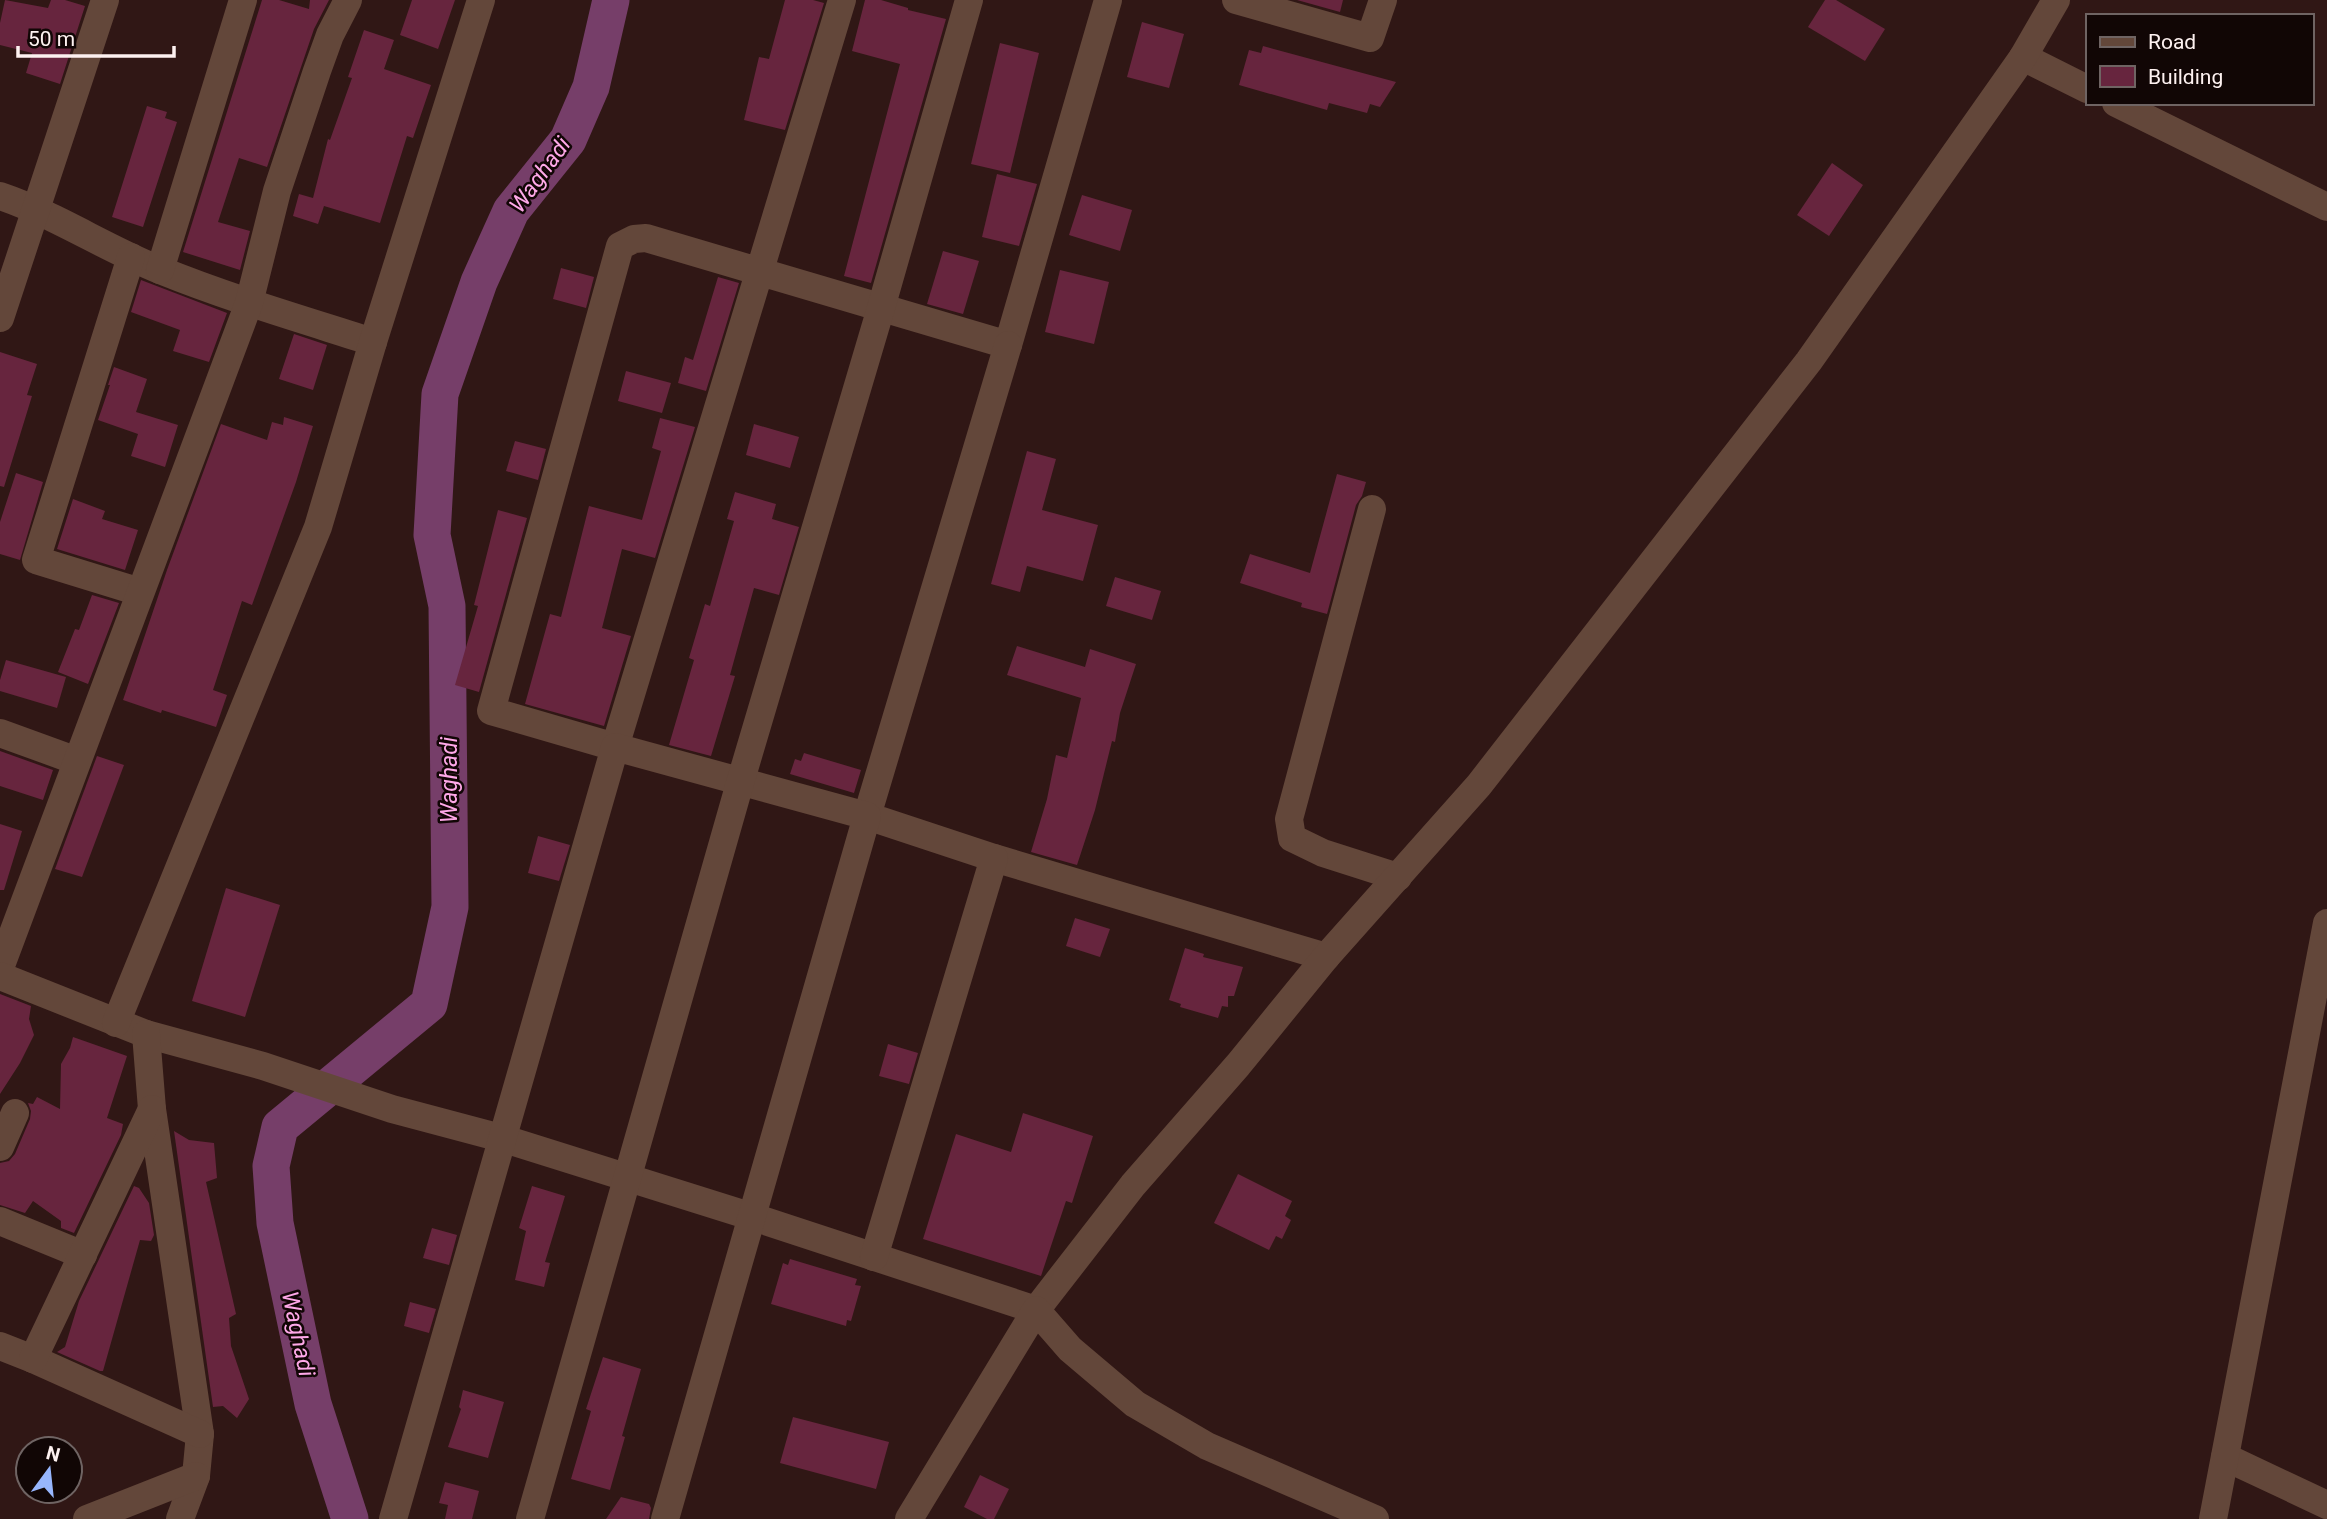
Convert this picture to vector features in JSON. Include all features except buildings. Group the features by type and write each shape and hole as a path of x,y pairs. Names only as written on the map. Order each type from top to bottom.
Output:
{"street":[{"path":"0,318 105,0"},
{"path":"160,270 243,0"},
{"path":"0,968 248,303 277,191 330,35 348,0"},
{"path":"117,1023 318,527 373,342 481,0"},
{"path":"393,1519 615,747 842,0"},
{"path":"530,1519 740,783 969,0"},
{"path":"665,1519 867,816 1009,345 1108,0"},
{"path":"1242,1 1370,38 1383,0"},
{"path":"909,1519 1036,1310 1133,1185 1238,1065 1326,957 1479,785 1809,361 2023,57 2056,0"},
{"path":"2023,57 2086,88"},
{"path":"2120,105 2327,206"},
{"path":"0,195 37,208 160,270 248,303 373,342"},
{"path":"1009,345 646,238 634,239 620,246 491,711 740,783 867,816 993,858 1326,957"},
{"path":"131,257 36,560 140,592"},
{"path":"1372,509 1289,818 1292,838 1323,853 1398,877"},
{"path":"0,733 77,761"},
{"path":"874,1256 993,858"},
{"path":"2213,1519 2327,923"},
{"path":"0,976 146,1034 263,1066 392,1110 501,1138 1036,1310 1070,1349 1135,1404 1207,1446 1375,1519"},
{"path":"146,1034 152,1109 200,1434 196,1476 180,1519"},
{"path":"33,1359 152,1109"},
{"path":"0,1147 15,1114"},
{"path":"0,1221 83,1255"},
{"path":"0,1346 200,1434"},
{"path":"2225,1457 2327,1505"},
{"path":"87,1519 196,1476"}],"waterway":[{"name":"Waghadi","path":"350,1519 313,1404 275,1223 271,1166 280,1127 429,1004 450,907 447,606 432,535 440,394 479,282 511,211 568,140 591,87 611,0"}]}
